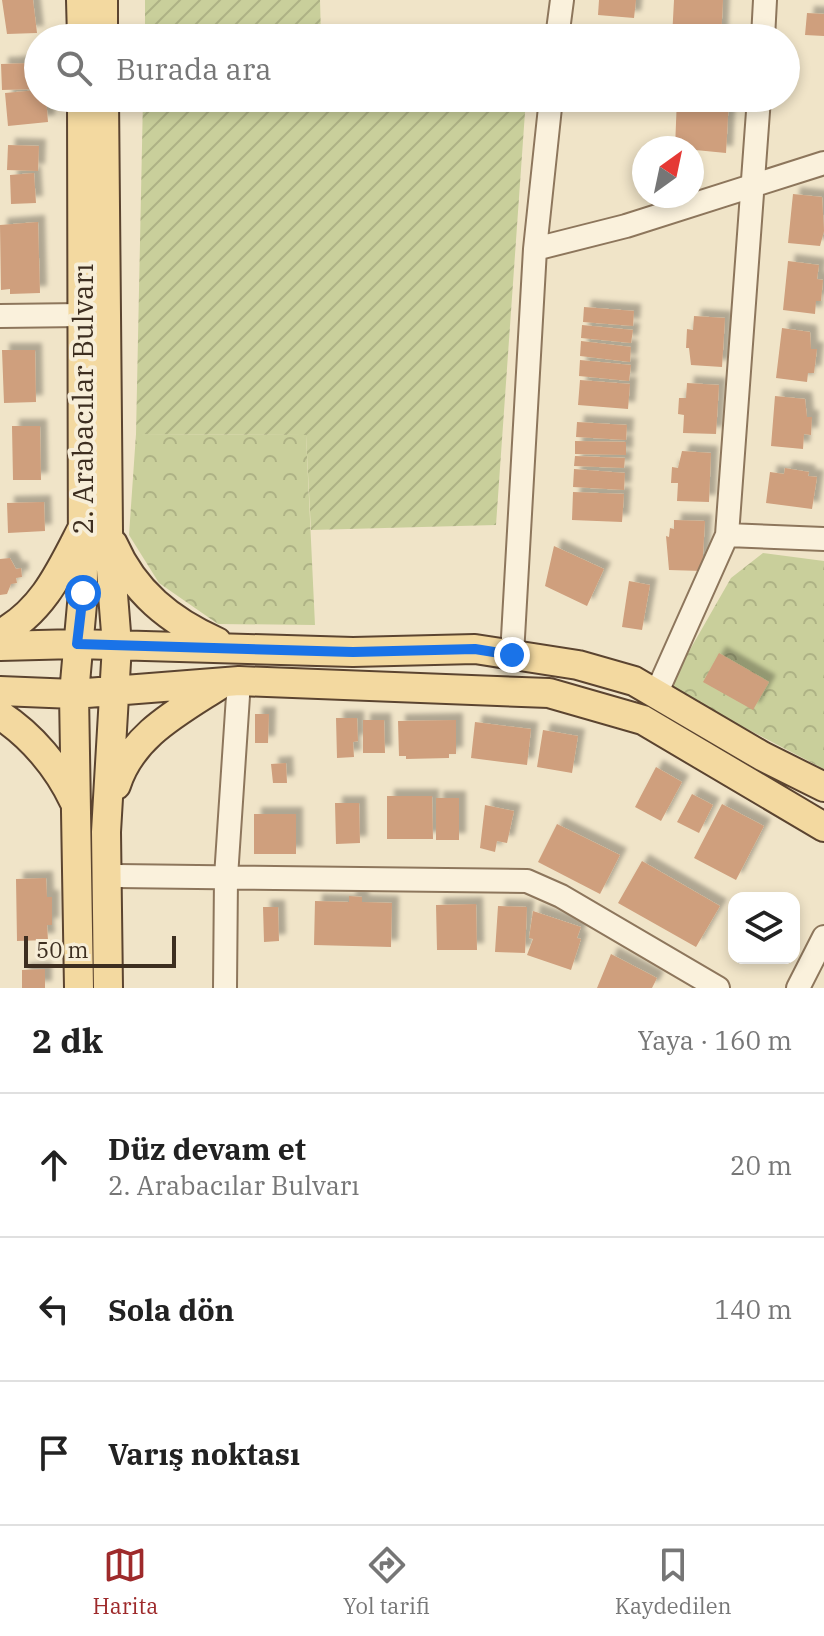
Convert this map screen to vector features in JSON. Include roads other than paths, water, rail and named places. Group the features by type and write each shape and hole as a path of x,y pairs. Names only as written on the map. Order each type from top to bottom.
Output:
{"main road":[{"path":"81,0 82,24"},
{"path":"103,0 103,24"},
{"name":"2. Arabacılar Bulvarı","path":"82,112 82,315 96,529 117,645 108,809"},
{"name":"2. Arabacılar Bulvarı","path":"79,988 74,694 83,593 96,529 104,112"},
{"path":"0,634 19,624 54,585 96,529 148,598 180,625 232,648"},
{"path":"0,646 77,644 353,652 475,649 578,665 634,681 762,756 824,787"},
{"path":"0,691 74,694 232,682 549,693 643,720 824,827"},
{"path":"108,988 108,809 124,759 162,723 232,682"},
{"path":"0,715 15,725 61,772 76,805"}],"street":[{"path":"559,24 562,0"},
{"path":"764,24 765,0"},
{"path":"512,655 535,249 550,112"},
{"path":"656,694 727,535 758,112"},
{"path":"535,249 626,226 824,163"},
{"path":"0,316 82,315"},
{"path":"727,535 824,539"},
{"path":"225,988 232,682"},
{"path":"118,876 527,881 561,896 718,988"},
{"path":"798,988 824,937"}]}
